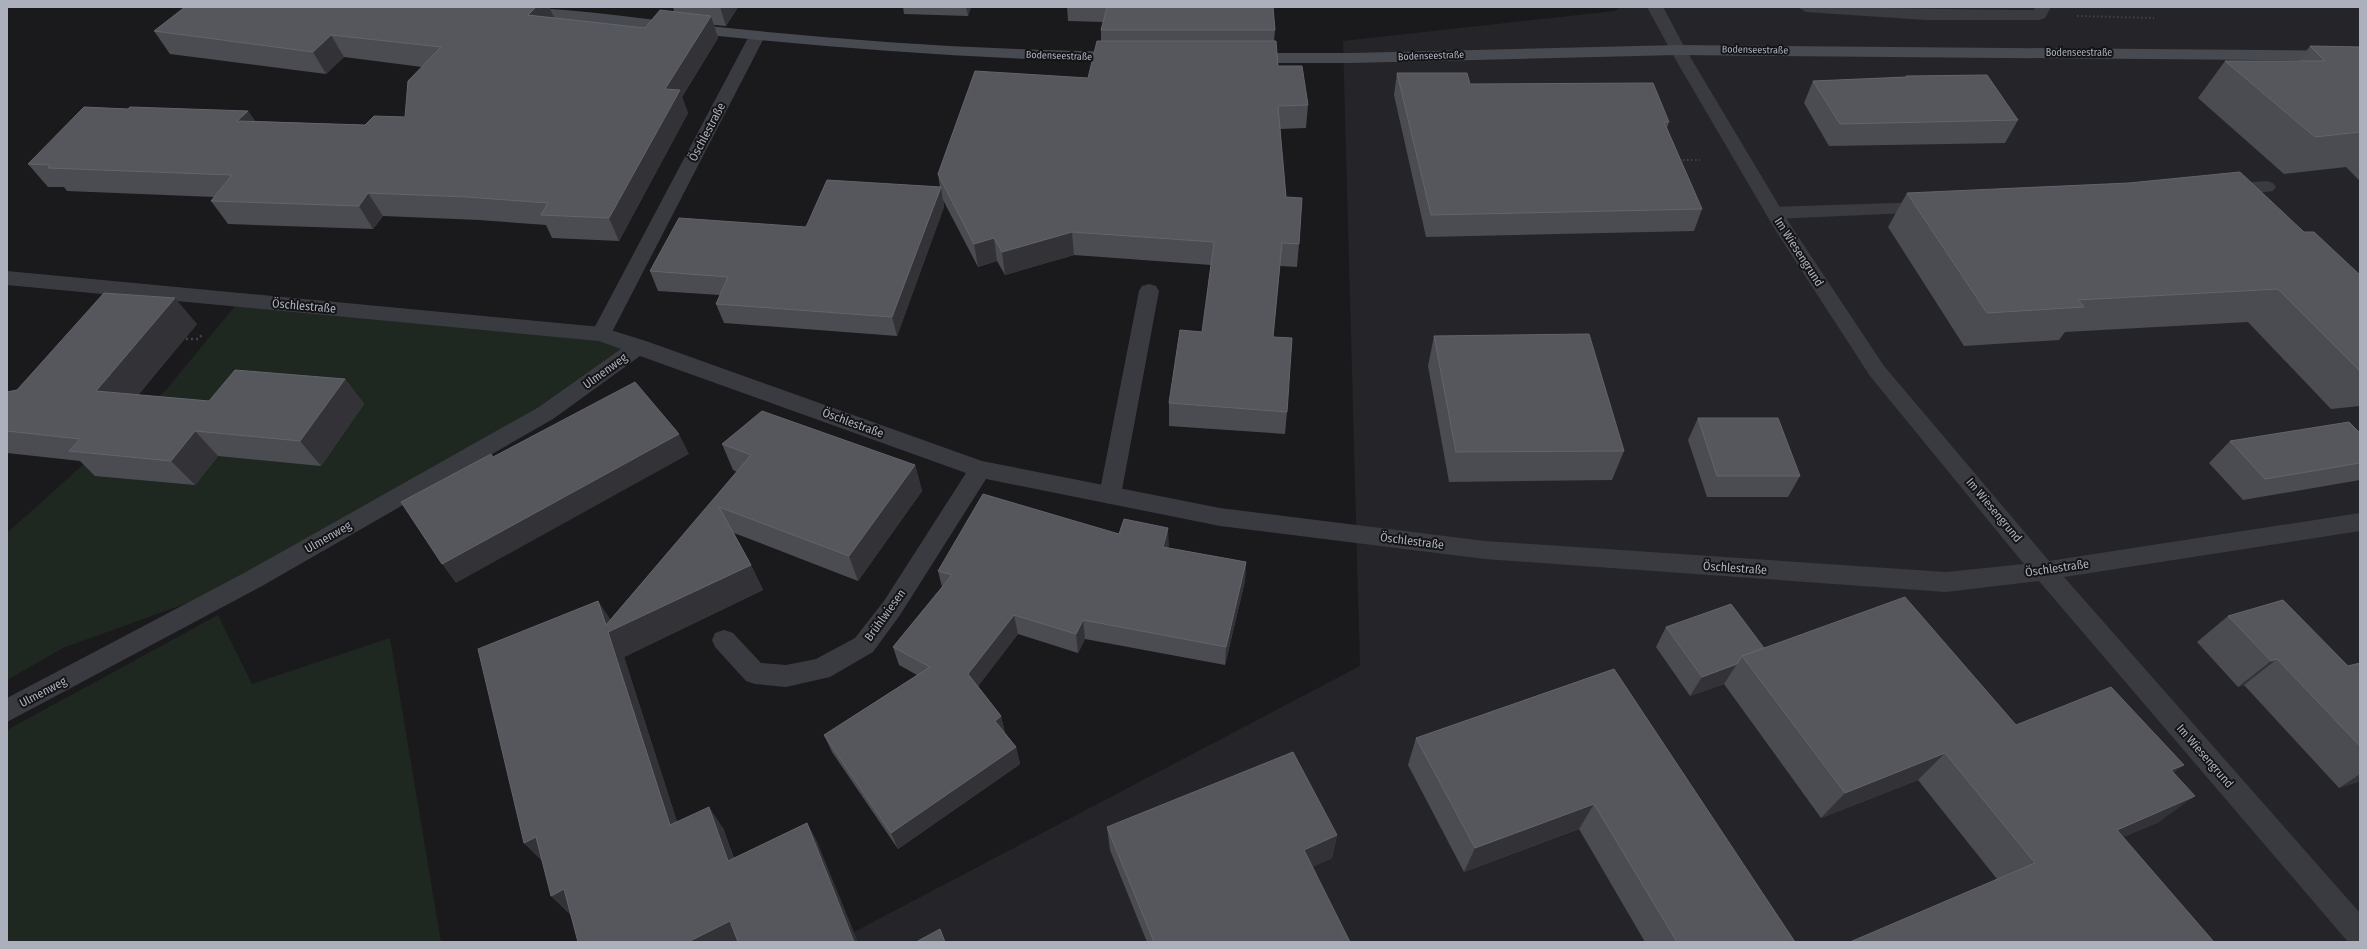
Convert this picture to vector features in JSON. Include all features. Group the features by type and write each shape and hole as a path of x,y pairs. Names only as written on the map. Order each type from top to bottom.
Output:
{"street":[{"name":"Bodenseestraße","path":"504,7 757,36 991,54 1137,57"},
{"name":"Im Wiesengrund","path":"1655,7 1678,50 1774,213 1878,372 2044,571 2360,934"},
{"path":"1806,7 1926,14 2039,14 2043,7"},
{"name":"Öschlestraße","path":"601,334 757,36"},
{"name":"Bodenseestraße","path":"1232,58 1351,58 1678,50 2360,56"},
{"path":"2207,192 2268,187"},
{"path":"1774,213 1946,206"},
{"name":"Öschlestraße","path":"7,278 601,334 639,346 980,469 1220,516 1484,550 1946,582 2044,571 2360,522"},
{"path":"1110,495 1149,291"},
{"name":"Ulmenweg","path":"7,711 254,579 546,414 639,346"},
{"name":"Brühlwiesen","path":"724,640 756,673 786,676 821,669 864,645 892,608 980,469"}],"path":[{"path":"1673,160 1743,160"}],"shaded area":[{"path":"1620,7 2360,7 2360,942 835,942 1360,666 1343,41 1615,11"},
{"path":"240,300 601,334 639,346 546,413 254,579 63,648 7,680 7,533 166,390"},
{"path":"218,615 252,684 390,638 441,942 7,942 7,730"}],"building":[{"path":"185,7 536,7 528,15 645,28 660,10 711,16 665,89 680,90 609,218 541,215 548,203 467,197 368,193 359,206 211,201 232,175 48,168 50,165 28,164 84,107 248,111 237,121 365,125 374,116 405,117 408,81 441,47 331,35 313,52 154,31"},
{"path":"1107,7 1273,7 1275,30 1101,30"},
{"path":"1097,41 1276,41 1278,66 1302,66 1308,105 1278,106 1286,197 1302,198 1299,244 1282,243 1273,337 1292,338 1287,412 1169,403 1180,330 1202,332 1214,242 1072,232 1002,252 994,238 974,244 938,174 975,71 1088,78"},
{"path":"2310,46 2360,47 2360,132 2315,137 2225,61 2325,61"},
{"path":"1397,73 1467,73 1470,84 1653,83 1669,122 1664,122 1702,209 1431,215"},
{"path":"1987,75 2018,120 1840,124 1813,81 1907,77 1906,76"},
{"path":"2240,172 2304,232 2314,232 2360,275 2360,371 2278,289 2078,300 2084,307 1987,313 1907,193 2129,183"},
{"path":"827,180 941,187 892,317 716,304 728,277 650,271 679,218 806,227"},
{"path":"104,293 175,298 96,391 209,401 235,370 345,379 300,441 195,431 171,461 69,451 80,439 7,431 7,392 17,390"},
{"path":"1589,334 1624,451 1456,452 1434,336"},
{"path":"635,382 679,434 442,564 401,502 491,454 493,457"},
{"path":"762,411 915,465 849,556 719,507 751,565 608,632 670,825 709,807 728,861 807,823 854,942 738,942 730,921 688,942 578,942 564,889 551,896 536,837 524,843 478,649 598,601 606,625 751,455 722,444"},
{"path":"1698,418 1778,418 1800,476 1717,476"},
{"path":"2349,422 2360,433 2360,463 2265,479 2230,441"},
{"path":"983,494 1119,534 1124,519 1168,528 1163,547 1246,562 1226,647 1083,620 1076,634 1014,615 968,674 1001,716 995,721 1016,747 891,833 824,735 930,667 893,647 952,575 938,571"},
{"path":"1905,597 2016,725 2111,687 2184,765 2171,770 2195,796 2117,830 2214,942 1850,942 2035,863 1945,753 1845,793 1742,656"},
{"path":"2283,600 2348,666 2360,663 2360,746 2277,659 2271,661 2228,616"},
{"path":"1731,604 1764,648 1742,656 1737,664 1702,677 1666,627"},
{"path":"1614,669 1795,942 1677,942 1594,804 1475,848 1416,738"},
{"path":"1293,752 1337,835 1304,850 1350,942 1154,942 1107,827"},
{"path":"940,929 945,942 916,942"}]}
